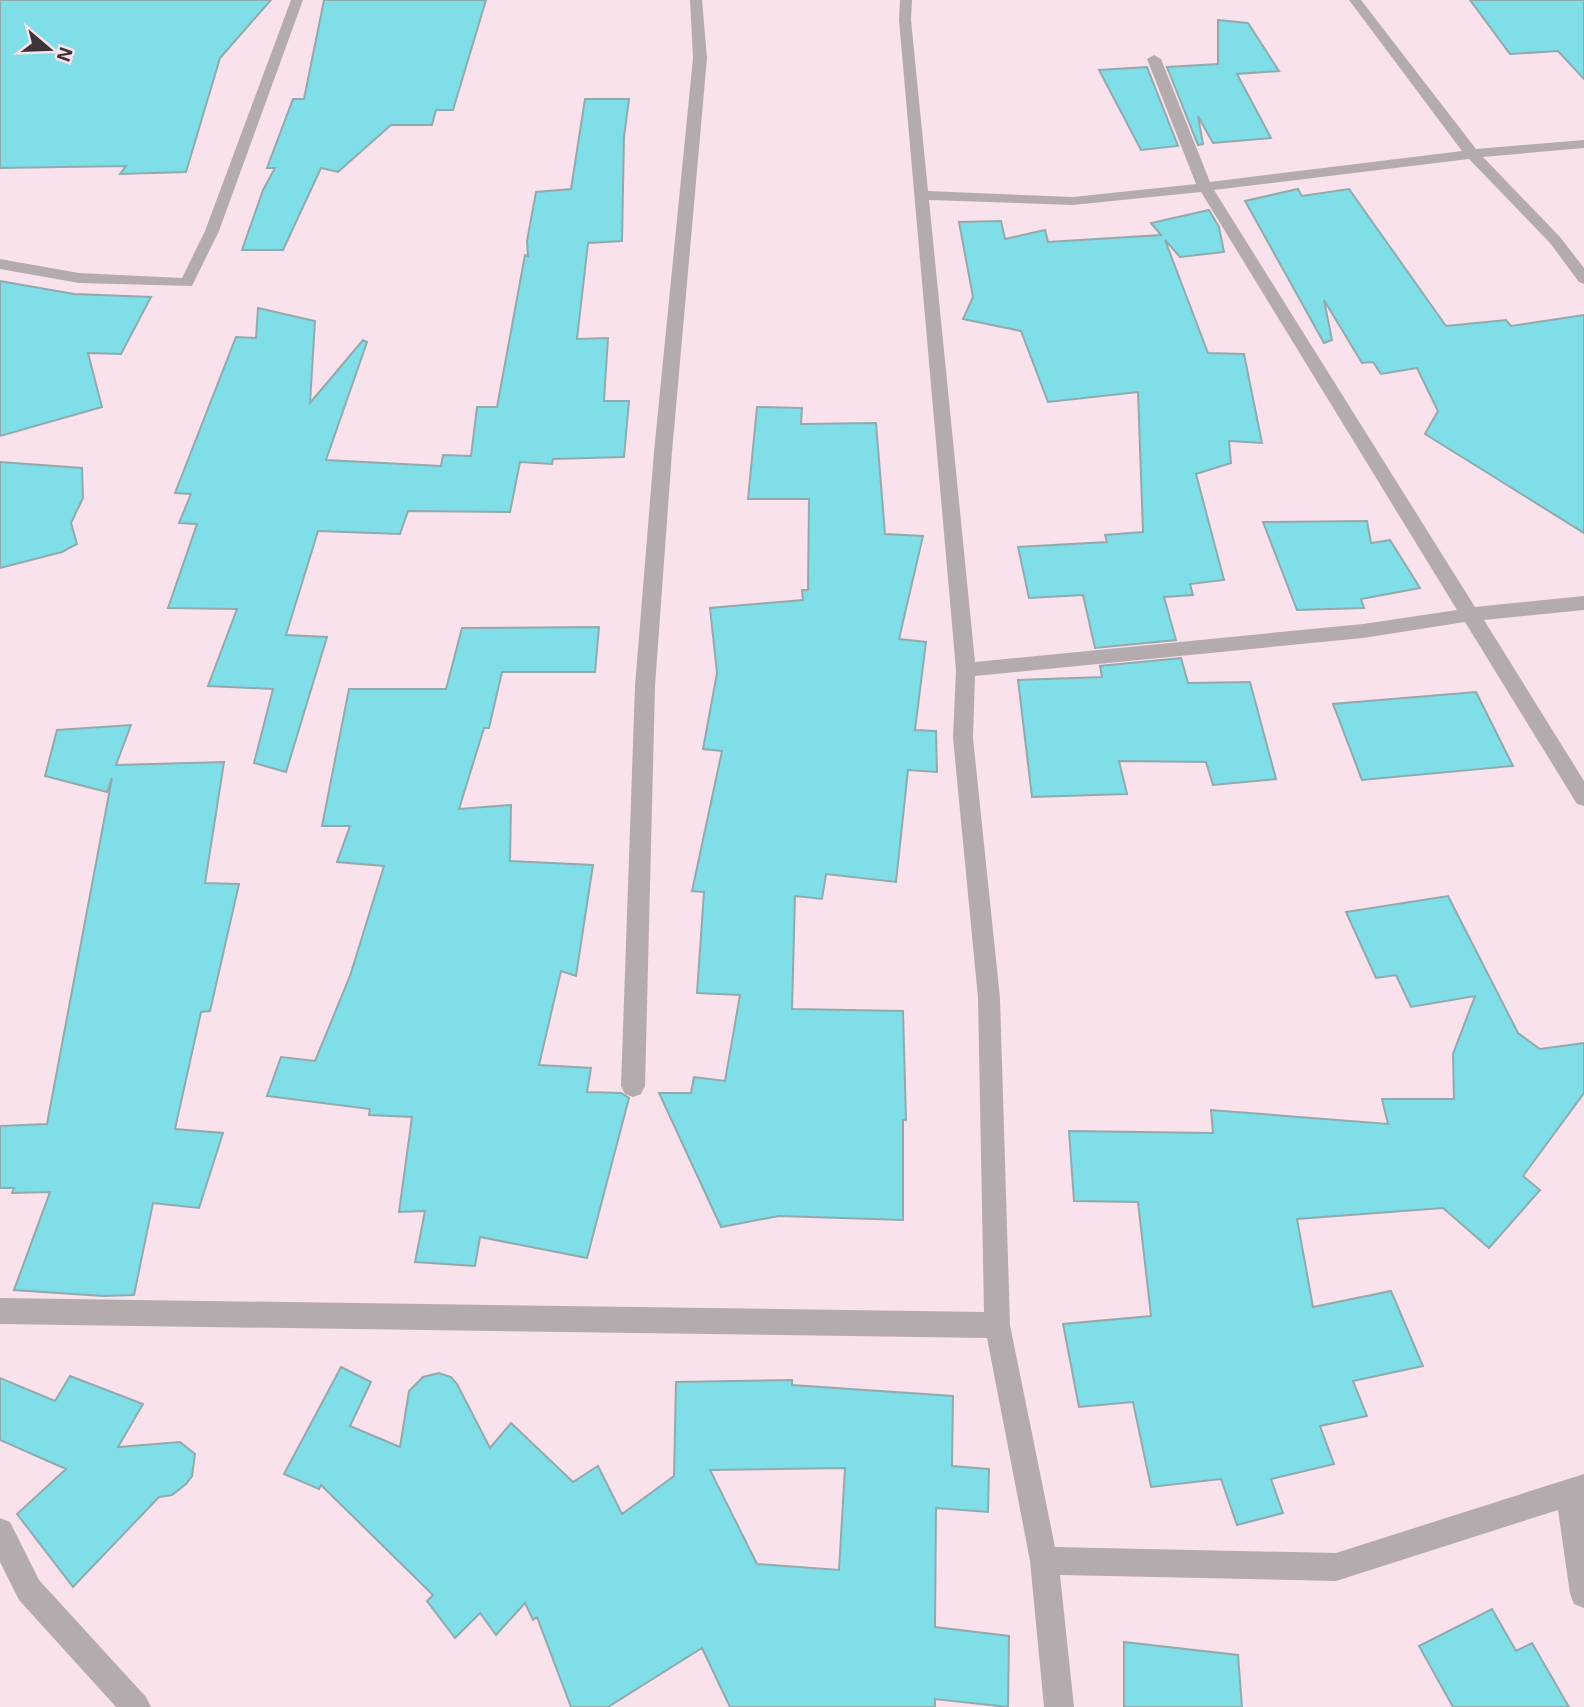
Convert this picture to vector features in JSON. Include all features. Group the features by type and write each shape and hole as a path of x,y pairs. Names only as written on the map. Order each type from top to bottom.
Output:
{"street":[{"path":"0,264 79,278 187,283 212,231 297,0"},
{"path":"633,1086 645,687 663,452 700,58 696,0"},
{"path":"906,0 905,20 966,670 963,737 989,998 997,1325 1044,1561 1059,1707"},
{"path":"1355,0 1472,154 1555,240 1584,279"},
{"path":"1154,59 1205,187 1468,615 1584,798"},
{"path":"922,195 1073,201 1472,154 1584,144"},
{"path":"966,670 1363,631 1468,615 1584,603"},
{"path":"0,1311 997,1325"},
{"path":"1044,1561 1336,1567 1576,1491 1584,1594"},
{"path":"0,1532 29,1590 136,1707"}],"building":[{"path":"0,0 271,0 220,58 186,172 120,174 126,166 0,168"},
{"path":"324,0 486,0 453,110 436,110 432,125 391,125 338,172 321,168 283,250 242,250 263,190 275,168 267,168 293,99 304,99"},
{"path":"1470,0 1584,0 1584,79 1558,51 1510,54"},
{"path":"1218,20 1248,23 1279,71 1237,74 1271,138 1213,143 1198,116 1203,144 1198,145 1167,67 1218,64"},
{"path":"1147,67 1178,146 1141,150 1099,70"},
{"path":"585,99 629,99 624,137 622,241 588,243 577,339 608,338 604,401 629,401 624,457 553,459 552,464 520,462 510,512 408,511 400,534 318,531 286,635 327,637 286,772 254,763 273,689 208,686 237,609 168,608 197,524 179,523 191,494 175,493 236,337 256,338 258,308 315,321 310,403 363,340 367,342 326,460 441,466 443,455 471,456 477,407 497,407 525,255 528,256 527,241 536,192 571,189"},
{"path":"1298,189 1302,196 1349,189 1446,326 1506,320 1511,326 1584,315 1584,533 1425,434 1438,411 1417,368 1381,374 1373,362 1362,363 1324,300 1332,340 1324,343 1245,201"},
{"path":"1209,210 1219,227 1224,252 1180,257 1165,240 1208,353 1244,354 1262,443 1229,441 1231,463 1196,474 1224,580 1190,584 1193,595 1164,597 1176,640 1095,648 1083,595 1029,598 1018,547 1107,542 1105,535 1143,532 1138,392 1048,402 1021,331 963,319 973,297 959,222 1001,221 1005,239 1045,230 1048,242 1161,235 1151,223"},
{"path":"0,281 74,294 151,297 121,354 88,353 102,407 0,436"},
{"path":"757,407 802,408 801,424 876,423 885,534 923,536 899,639 926,642 915,730 936,731 937,772 908,770 896,882 826,874 822,899 795,896 792,1009 903,1011 906,1120 903,1120 903,1220 779,1216 721,1227 659,1093 691,1093 694,1077 725,1081 740,995 697,993 704,892 692,891 722,751 703,749 717,673 710,608 803,600 802,590 808,590 809,499 748,499"},
{"path":"0,462 82,468 83,498 71,523 77,544 62,552 0,568"},
{"path":"1367,521 1371,543 1390,540 1420,588 1361,599 1364,608 1297,610 1263,522"},
{"path":"599,627 595,672 502,672 489,728 484,728 459,809 511,805 510,861 593,865 576,976 561,971 539,1065 591,1068 587,1092 621,1093 629,1098 587,1258 480,1237 475,1266 415,1262 425,1211 399,1212 412,1117 369,1115 370,1109 267,1096 281,1057 315,1061 350,976 384,866 337,862 350,826 322,826 349,689 446,689 462,628"},
{"path":"1181,658 1188,683 1250,682 1276,779 1213,785 1206,762 1119,761 1127,794 1032,797 1018,680 1102,677 1100,666"},
{"path":"1476,692 1513,766 1362,780 1333,704"},
{"path":"131,725 116,765 224,762 205,883 239,884 210,1011 201,1012 175,1129 223,1133 199,1208 153,1203 134,1295 103,1296 14,1290 50,1192 12,1193 14,1188 0,1188 0,1126 47,1124 112,778 107,792 45,776 57,730"},
{"path":"1448,896 1518,1033 1540,1049 1584,1043 1584,1093 1523,1176 1540,1190 1489,1248 1443,1208 1297,1219 1313,1307 1391,1291 1423,1366 1353,1381 1367,1416 1320,1426 1334,1464 1271,1479 1283,1513 1237,1525 1221,1479 1151,1487 1133,1402 1079,1407 1063,1324 1151,1316 1138,1202 1074,1201 1069,1131 1213,1133 1211,1110 1388,1124 1382,1099 1454,1099 1453,1054 1475,996 1411,1007 1396,975 1376,978 1346,912"},
{"path":"341,1367 371,1382 350,1426 400,1447 409,1391 423,1377 439,1373 451,1377 457,1384 490,1448 511,1423 573,1482 598,1466 622,1514 674,1476 676,1382 792,1380 792,1385 953,1396 952,1466 989,1469 988,1512 936,1508 935,1627 1009,1636 1008,1707 935,1699 935,1707 730,1707 702,1648 608,1707 571,1707 537,1617 533,1620 525,1603 496,1635 480,1613 455,1638 427,1601 433,1595 321,1485 319,1489 284,1474","holes":["845,1468 839,1570 757,1564 710,1470"]},
{"path":"70,1376 143,1404 118,1447 180,1442 195,1454 192,1476 186,1484 172,1495 159,1497 73,1587 17,1514 66,1469 0,1440 0,1378 55,1401"},
{"path":"1492,1609 1516,1651 1532,1643 1569,1707 1453,1707 1419,1646"},
{"path":"1124,1642 1238,1655 1242,1707 1124,1707"}]}
